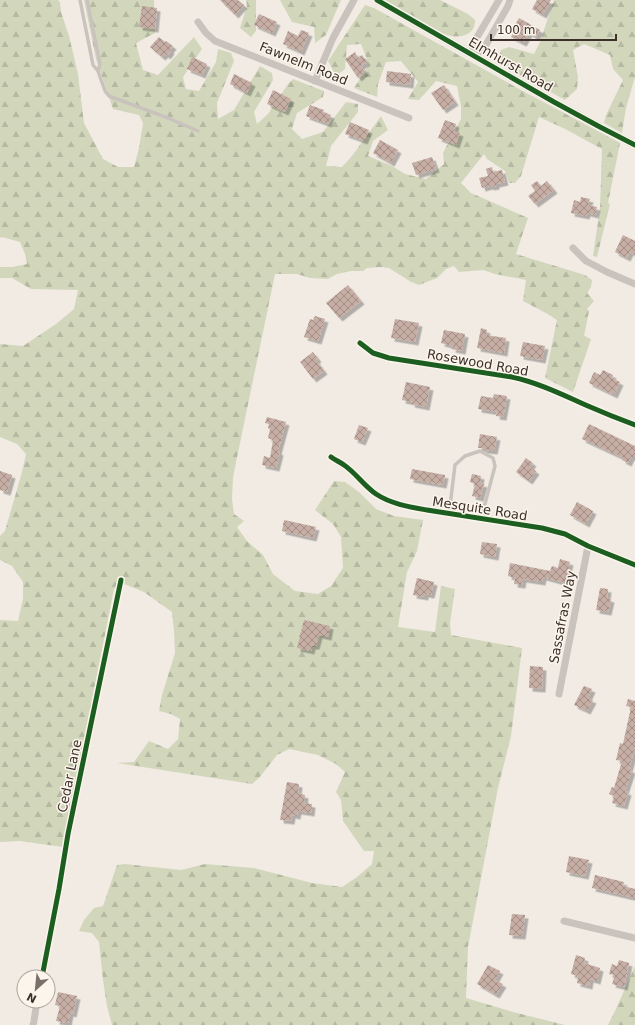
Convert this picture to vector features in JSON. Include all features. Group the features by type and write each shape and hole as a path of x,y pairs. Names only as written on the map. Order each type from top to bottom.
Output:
{"street":[{"path":"315,81 333,38 354,0"},
{"name":"Elmhurst Road","path":"377,0 554,102 635,144"},
{"path":"499,0 473,44 473,55 483,50 510,0"},
{"name":"Fawnelm Road","path":"198,22 206,33 216,41 409,118"},
{"path":"573,248 586,261 606,272 635,284"},
{"name":"Rosewood Road","path":"360,343 373,352 389,358 527,380 635,425"},
{"name":"Mesquite Road","path":"331,457 345,466 372,491 387,500 409,507 542,528 565,534 588,546 635,565"},
{"name":"Sassafras Way","path":"559,694 588,546"},
{"name":"Cedar Lane","path":"44,969 68,834 121,580"},
{"path":"564,921 635,938"},
{"path":"32,1025 36,1009"}],"lane":[{"path":"80,0 93,65 98,71 104,91 109,96 198,131"},
{"path":"87,0 100,64 98,71"},
{"path":"450,514 455,465 465,456 480,451 493,458 494,466 481,519"}],"green space":[{"path":"0,0 58,0 60,2 61,12 69,36 78,74 84,123 103,159 118,167 134,167 143,123 139,115 113,109 96,59 84,0 154,0 155,33 136,43 143,70 158,75 194,37 202,49 183,77 186,89 199,91 216,62 218,49 231,53 234,61 217,103 218,119 234,110 260,66 272,73 273,80 254,112 257,124 268,114 293,79 324,91 323,97 297,113 292,129 302,139 323,132 346,102 358,104 358,112 331,146 326,166 342,167 352,156 381,116 388,130 373,141 368,156 392,166 405,174 426,179 444,164 443,153 461,119 461,106 457,86 436,81 419,100 408,99 418,82 401,61 386,62 378,84 377,97 354,88 369,65 361,44 347,45 345,69 336,76 328,61 365,5 374,8 620,143 608,203 610,204 597,257 593,256 600,208 602,149 539,117 521,176 515,183 509,183 505,171 487,159 484,154 461,183 471,193 528,218 516,254 585,275 592,280 591,287 587,293 594,301 587,309 589,311 584,336 591,339 573,392 545,378 557,320 523,301 526,280 483,270 459,272 454,266 446,269 437,278 419,285 411,282 389,268 381,267 367,268 363,271 351,271 337,274 328,279 310,278 297,274 275,274 233,477 232,499 234,514 244,521 237,527 247,541 263,555 273,574 295,591 318,594 331,586 343,568 341,537 333,524 315,510 334,481 345,482 359,492 376,509 394,516 423,520 417,551 407,572 398,627 435,632 441,586 455,589 450,623 451,635 522,648 511,736 498,788 468,947 466,998 565,1025 112,1025 107,1006 99,942 92,933 79,931 84,920 94,908 103,906 117,865 125,864 181,870 205,864 254,868 312,883 342,887 372,864 374,851 364,851 343,821 341,800 336,792 345,772 336,764 318,755 289,749 277,755 259,778 252,784 117,763 134,762 149,741 168,749 178,739 180,719 171,714 159,711 162,695 175,653 172,612 144,592 124,584 114,589 63,847 20,841 0,842 0,620 18,621 23,599 23,582 12,566 0,560 0,536 5,531 26,454 17,444 0,437 0,344 23,346 56,324 74,309 78,290 31,289 12,278 0,278 0,267 12,267 27,264 20,242 2,237 0,238"},
{"path":"246,0 256,0 256,31 251,37 240,28 247,6"},
{"path":"280,0 341,0 326,35 315,43 314,27 292,22"},
{"path":"385,0 440,0 468,14 475,20 474,26 472,31 465,35 457,36 444,34"},
{"path":"554,0 635,0 635,77 626,108 622,133 604,123 606,115 623,80 613,69 610,55 584,44 573,50 578,77 577,89 565,100 497,62 501,50 509,47 534,54 540,42"},
{"path":"635,966 635,1025 608,1025 615,1011"}],"building":[{"path":"220,0 238,0 244,5 235,15"},
{"path":"537,0 551,0 543,15 532,9"},
{"path":"142,6 157,8 155,29 139,27"},
{"path":"259,14 277,22 272,33 254,25"},
{"path":"519,18 540,30 536,37 529,33 523,43 511,37 517,26 515,25"},
{"path":"301,30 309,33 301,52 283,44 288,31 298,36"},
{"path":"159,37 173,46 167,56 165,54 162,57 150,47"},
{"path":"355,52 358,58 362,55 367,62 361,66 365,72 358,78 345,59"},
{"path":"192,57 207,64 202,75 187,69"},
{"path":"387,71 411,74 410,85 386,82"},
{"path":"234,74 252,83 247,93 230,84"},
{"path":"444,85 455,102 443,110 431,93"},
{"path":"273,90 291,99 285,112 267,104"},
{"path":"310,105 324,110 323,112 331,115 328,124 306,116"},
{"path":"445,120 456,124 454,131 460,133 456,145 438,138"},
{"path":"350,122 369,130 364,141 345,134"},
{"path":"380,140 398,150 391,163 373,153"},
{"path":"432,157 436,169 416,175 412,163"},
{"path":"492,167 493,172 502,170 505,182 496,184 496,186 482,188 479,178 488,176 486,169"},
{"path":"537,181 541,186 547,181 554,190 535,204 528,196 535,191 531,185"},
{"path":"581,197 590,199 588,205 597,207 595,215 587,213 586,216 571,213 574,200 580,202"},
{"path":"623,235 635,241 635,255 630,252 627,258 615,252"},
{"path":"348,285 361,301 339,318 326,303"},
{"path":"315,316 325,319 318,341 304,337 310,319 313,320"},
{"path":"395,319 419,323 415,342 391,338"},
{"path":"481,328 487,330 486,335 506,338 504,353 477,348"},
{"path":"444,330 465,334 462,351 452,349 453,346 441,343"},
{"path":"523,342 545,346 542,360 520,356"},
{"path":"313,352 318,359 316,360 324,371 313,379 300,362"},
{"path":"603,370 613,375 612,378 620,382 614,395 589,383 594,372 600,375"},
{"path":"406,382 430,387 426,407 411,404 412,402 402,400"},
{"path":"494,394 507,396 503,417 496,416 497,412 478,409 481,396 493,398"},
{"path":"267,417 286,422 278,451 280,452 276,468 262,465 264,456 270,458 273,440 268,438 270,429 268,428 269,424 265,423"},
{"path":"589,424 635,446 635,459 631,457 628,463 622,460 623,458 582,439"},
{"path":"359,425 368,428 362,442 354,439"},
{"path":"480,434 497,437 494,451 478,448"},
{"path":"526,458 533,463 530,467 536,471 529,481 516,472"},
{"path":"412,469 445,475 443,485 410,479"},
{"path":"0,471 12,475 7,492 0,490"},
{"path":"472,474 481,476 480,483 484,484 480,498 472,496 475,484 470,482"},
{"path":"577,502 593,511 586,524 570,515"},
{"path":"284,520 316,527 313,538 282,531"},
{"path":"482,542 497,544 495,557 480,554"},
{"path":"560,559 570,562 565,583 543,577 542,582 523,579 522,585 514,584 515,578 508,576 510,563 550,571 552,566 558,568"},
{"path":"417,578 434,582 431,595 425,594 425,597 413,595"},
{"path":"600,588 608,589 607,598 611,599 608,612 596,610"},
{"path":"304,620 330,626 328,637 319,635 316,646 312,646 311,651 297,648"},
{"path":"530,666 543,667 542,689 529,688"},
{"path":"584,686 592,689 588,698 593,700 587,711 574,705"},
{"path":"628,699 635,701 635,747 629,769 632,770 625,791 628,792 624,806 612,803 614,796 609,794 612,787 614,788 622,761 616,760 620,743 623,744 631,707 626,706"},
{"path":"287,782 299,784 298,793 305,795 304,803 312,804 311,813 298,811 297,816 292,815 291,821 280,820"},
{"path":"569,856 589,860 585,876 566,872"},
{"path":"595,875 624,882 623,886 635,889 635,898 592,888"},
{"path":"512,914 525,915 522,936 509,935"},
{"path":"576,955 585,958 584,963 600,968 597,981 590,979 589,986 577,983 578,976 571,974"},
{"path":"619,960 629,963 624,987 612,984 615,975 609,974 612,964 617,966"},
{"path":"488,965 500,971 495,980 503,984 496,995 477,984"},
{"path":"58,992 77,996 73,1014 70,1013 68,1023 56,1021 60,1006 56,1005"}],"cycle path":[{"path":"377,0 554,102 635,145"},
{"path":"360,343 373,353 389,358 512,377 551,390 635,425"},
{"path":"331,457 348,468 376,494 394,503 427,510 542,528 565,534 588,546 635,565"},
{"path":"44,969 68,834 121,580"}]}
